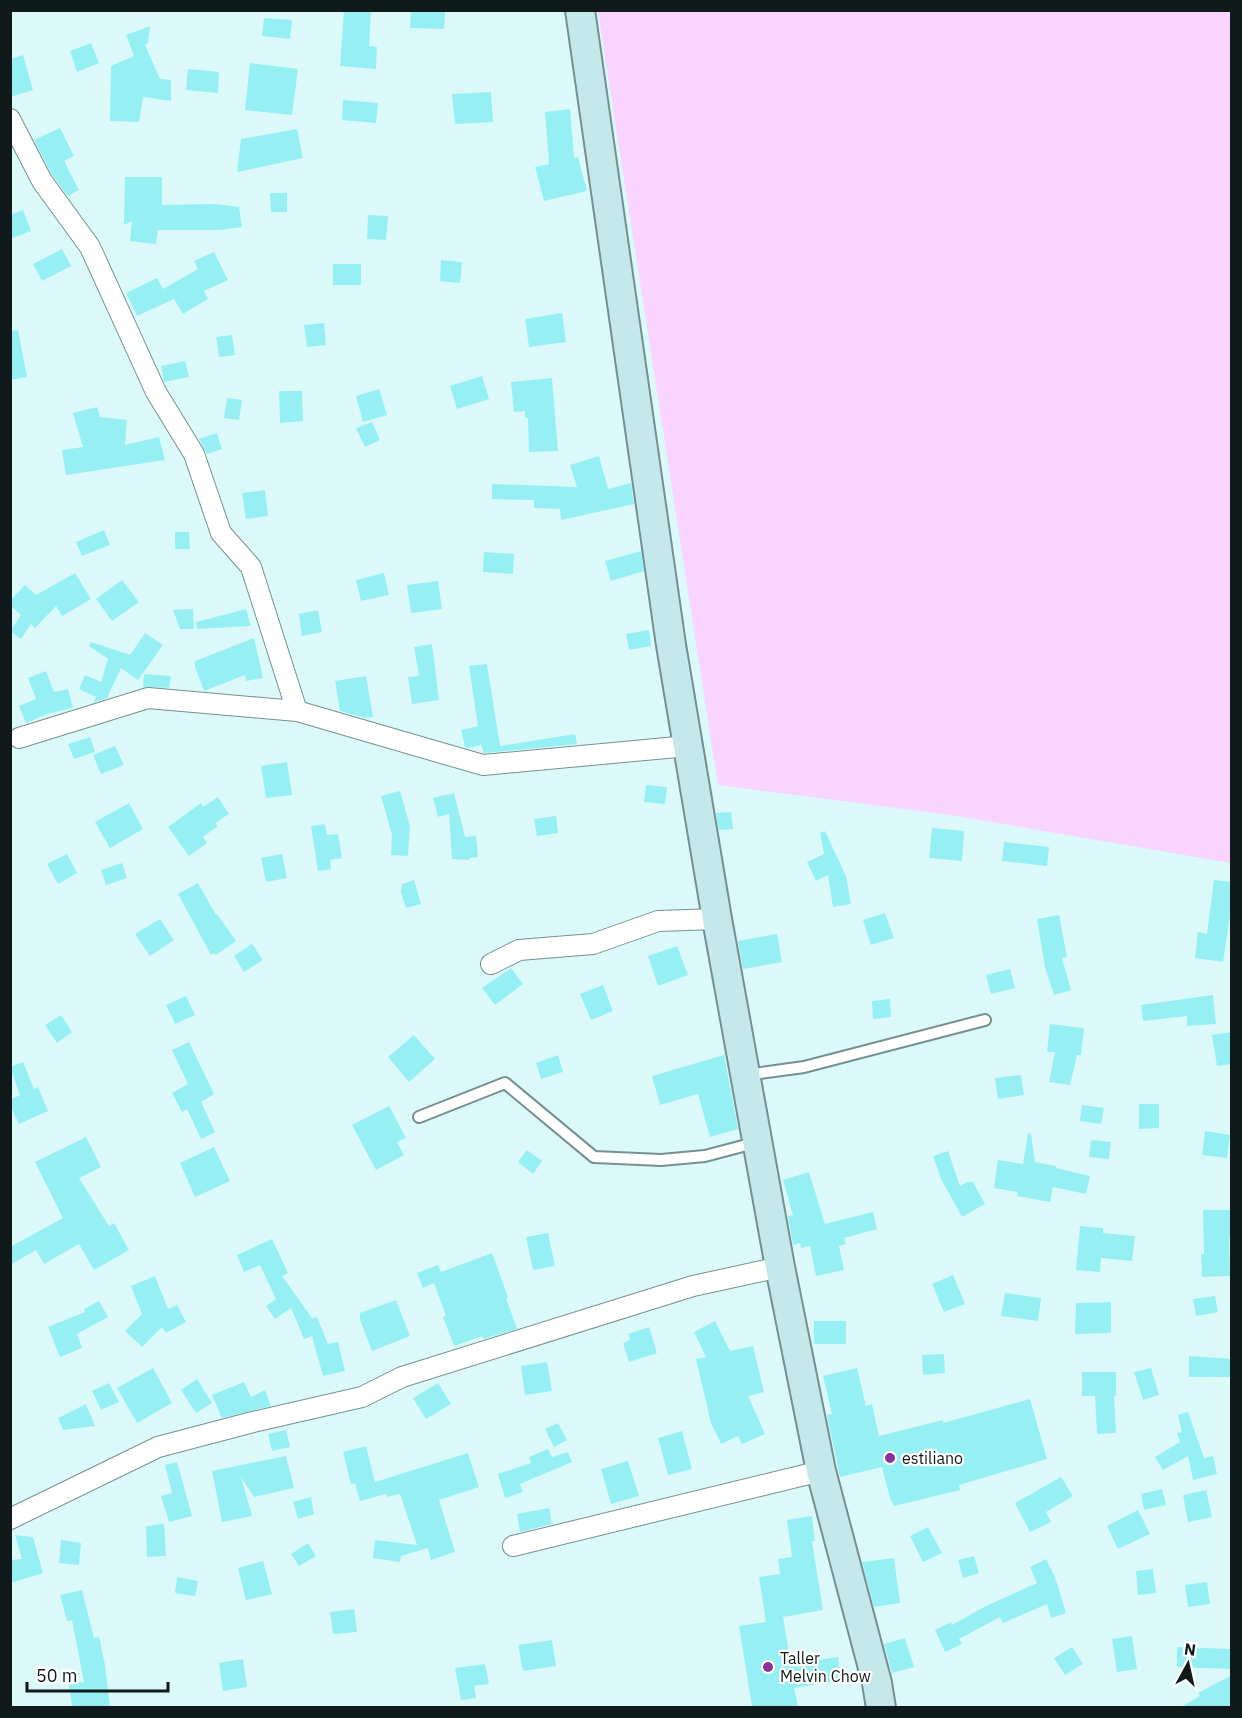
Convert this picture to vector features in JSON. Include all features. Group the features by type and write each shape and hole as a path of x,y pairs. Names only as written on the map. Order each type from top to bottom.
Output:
{"street":[{"path":"580,10 671,645 717,919 780,1268 821,1470 874,1672 881,1707"},
{"path":"10,119 42,181 90,247 156,392 194,454 221,533 251,567 297,711"},
{"path":"19,738 148,698 297,711 483,765 688,746"},
{"path":"491,964 519,950 593,944 658,921 717,919"},
{"path":"10,1519 158,1447 362,1397 402,1377 682,1289 780,1268"},
{"path":"513,1546 821,1470"}],"lane":[{"path":"746,1075 804,1067 985,1020"},
{"path":"418,1117 505,1083 594,1157 661,1160 694,1157 758,1142"}],"shaded area":[{"path":"598,11 1231,11 1231,863 951,815 718,785"}],"building":[{"path":"344,10 371,10 369,46 377,47 376,69 340,66"},
{"path":"411,10 445,11 444,29 410,28"},
{"path":"264,18 292,20 290,39 262,36"},
{"path":"150,26 148,43 145,45 160,79 171,80 171,101 143,97 139,122 110,121 111,66 134,56 126,35"},
{"path":"91,43 99,63 77,72 70,51"},
{"path":"23,55 33,90 10,97 10,59"},
{"path":"250,63 298,69 292,115 245,110"},
{"path":"188,69 219,72 218,93 186,90"},
{"path":"491,92 493,122 455,124 452,94"},
{"path":"343,100 378,103 376,123 342,120"},
{"path":"570,109 574,158 578,157 587,191 544,201 535,167 549,164 545,112"},
{"path":"60,128 74,156 64,161 79,190 68,196 52,175 34,140"},
{"path":"297,129 303,158 237,172 241,139"},
{"path":"125,177 162,177 162,205 215,204 239,207 242,227 220,230 158,230 156,244 130,241 132,221 124,225"},
{"path":"270,193 287,193 287,212 271,212"},
{"path":"23,210 31,231 10,239 10,215"},
{"path":"368,215 388,216 386,240 367,239"},
{"path":"62,249 71,266 42,281 33,264"},
{"path":"214,252 228,280 204,291 208,299 183,314 174,299 137,316 126,293 157,278 163,289 198,269 194,261"},
{"path":"441,260 462,262 460,283 440,281"},
{"path":"333,264 361,264 361,285 333,285"},
{"path":"562,313 566,342 529,347 525,319"},
{"path":"324,323 326,345 307,347 304,325"},
{"path":"18,330 27,377 10,380 10,331"},
{"path":"232,335 235,355 219,357 216,337"},
{"path":"185,361 189,377 164,382 161,366"},
{"path":"482,376 489,399 457,409 450,386"},
{"path":"552,378 558,451 529,452 528,418 525,418 525,411 514,412 511,382"},
{"path":"379,389 387,415 363,422 356,396"},
{"path":"279,391 302,391 303,421 280,423"},
{"path":"227,398 242,400 239,420 224,418"},
{"path":"97,407 100,417 127,420 125,445 159,437 165,460 66,475 62,450 83,447 73,413"},
{"path":"372,422 380,440 365,447 356,428"},
{"path":"217,433 222,449 207,454 199,439"},
{"path":"599,456 608,489 631,483 634,504 561,520 560,509 534,508 534,500 492,499 492,484 577,487 570,465"},
{"path":"265,490 268,516 246,519 242,493"},
{"path":"104,530 110,545 82,556 76,542"},
{"path":"175,532 189,532 190,549 175,549"},
{"path":"641,551 644,571 611,581 605,561"},
{"path":"484,552 514,554 513,574 483,572"},
{"path":"75,573 91,599 62,616 56,606 35,628 31,624 21,639 10,631 21,615 10,605 10,601 25,585 36,595"},
{"path":"384,573 389,595 361,601 356,580"},
{"path":"122,580 139,602 112,621 96,599"},
{"path":"438,581 442,609 411,613 407,585"},
{"path":"193,609 194,629 180,629 173,610"},
{"path":"246,609 251,626 197,629 196,622"},
{"path":"318,610 322,632 302,636 299,614"},
{"path":"649,630 651,646 629,650 626,634"},
{"path":"145,633 163,645 138,680 121,668 107,698 94,702 96,697 79,689 85,675 101,682 108,659 89,646 91,642 130,655"},
{"path":"254,638 263,678 246,681 245,675 204,691 195,661"},
{"path":"432,644 439,700 412,704 408,677 419,676 414,647"},
{"path":"487,664 500,746 575,734 577,744 484,753 481,745 465,747 461,730 478,726 469,666"},
{"path":"46,671 54,692 68,689 73,708 47,714 26,723 19,706 36,699 28,678"},
{"path":"144,674 171,676 169,688 143,687"},
{"path":"366,676 373,717 365,718 340,711 335,681"},
{"path":"90,737 95,752 74,759 68,744"},
{"path":"115,746 124,765 101,774 93,755"},
{"path":"287,762 292,795 266,798 261,766"},
{"path":"646,785 667,787 665,804 644,802"},
{"path":"400,791 410,826 408,856 391,855 392,835 381,796"},
{"path":"454,793 465,837 476,836 478,857 469,858 469,860 452,859 449,814 438,817 433,798"},
{"path":"218,797 229,814 215,823 218,826 203,837 207,843 189,856 168,827 201,803 203,807"},
{"path":"129,803 143,829 110,848 95,822"},
{"path":"731,812 733,829 719,830 716,813"},
{"path":"556,816 558,833 537,836 534,819"},
{"path":"325,824 327,835 338,834 342,858 330,860 331,869 318,871 311,826"},
{"path":"932,828 964,831 962,861 929,858"},
{"path":"825,831 846,876 851,904 833,907 828,875 816,881 807,862 824,854 820,833"},
{"path":"1004,842 1049,847 1047,866 1002,861"},
{"path":"67,854 77,873 58,884 47,864"},
{"path":"282,854 287,878 266,882 261,858"},
{"path":"122,863 127,878 106,885 101,870"},
{"path":"414,880 421,904 406,908 401,892 402,884"},
{"path":"1214,880 1232,882 1232,916 1230,916 1223,962 1195,958 1198,932 1207,934"},
{"path":"198,883 216,915 236,941 216,955 214,953 211,955 178,894"},
{"path":"885,913 894,938 871,945 863,920"},
{"path":"1059,915 1067,957 1062,958 1071,990 1054,995 1045,967 1037,919"},
{"path":"160,919 174,940 150,956 135,934"},
{"path":"777,934 782,962 743,969 738,941"},
{"path":"252,944 263,960 244,972 234,956"},
{"path":"677,946 688,975 658,986 648,956"},
{"path":"511,968 523,984 495,1005 482,988"},
{"path":"1010,969 1015,988 991,994 986,975"},
{"path":"603,985 613,1011 591,1020 580,994"},
{"path":"1213,995 1216,1024 1187,1026 1187,1016 1143,1021 1141,1005"},
{"path":"186,996 195,1015 175,1024 166,1005"},
{"path":"890,999 891,1017 873,1019 872,1001"},
{"path":"61,1015 72,1032 57,1043 45,1025"},
{"path":"1050,1024 1084,1028 1081,1055 1077,1055 1070,1085 1049,1082 1055,1052 1047,1052"},
{"path":"1232,1032 1232,1064 1217,1066 1212,1035"},
{"path":"414,1035 435,1059 409,1082 388,1057"},
{"path":"189,1042 214,1094 201,1102 215,1132 201,1139 187,1109 182,1112 172,1093 188,1084 172,1050"},
{"path":"558,1055 563,1072 541,1079 536,1063"},
{"path":"724,1055 738,1129 710,1137 698,1094 660,1105 652,1076"},
{"path":"23,1062 34,1089 38,1087 48,1111 19,1124 10,1105 10,1100 20,1095 10,1067"},
{"path":"1021,1075 1024,1095 998,1099 995,1078"},
{"path":"1139,1104 1159,1104 1159,1128 1139,1129"},
{"path":"1082,1105 1104,1108 1101,1124 1080,1121"},
{"path":"389,1106 406,1138 397,1142 404,1155 376,1170 352,1125"},
{"path":"1205,1131 1230,1135 1227,1158 1202,1155"},
{"path":"1028,1133 1031,1134 1035,1162 1090,1176 1086,1194 1053,1187 1050,1202 1017,1196 1018,1192 994,1188 998,1160 1023,1164"},
{"path":"86,1137 101,1167 79,1178 109,1226 114,1223 129,1250 94,1270 79,1244 44,1264 36,1250 10,1265 10,1247 63,1218 35,1162"},
{"path":"1091,1140 1111,1142 1109,1159 1089,1157"},
{"path":"214,1147 230,1181 195,1197 180,1163"},
{"path":"527,1150 542,1161 533,1174 518,1162"},
{"path":"948,1151 960,1186 973,1182 985,1204 962,1217 941,1179 933,1156"},
{"path":"809,1172 825,1224 873,1212 877,1229 844,1238 846,1244 839,1246 844,1270 816,1276 810,1246 801,1248 800,1243 793,1245 788,1216 793,1215 783,1180"},
{"path":"1203,1210 1232,1210 1232,1238 1229,1238 1230,1276 1202,1277"},
{"path":"1080,1226 1103,1228 1103,1233 1135,1236 1132,1261 1101,1258 1100,1272 1076,1270"},
{"path":"548,1233 555,1266 533,1270 526,1237"},
{"path":"272,1239 288,1273 282,1276 312,1318 317,1317 328,1344 338,1342 345,1371 323,1376 312,1336 304,1339 291,1308 275,1319 266,1306 276,1299 260,1265 244,1272 237,1255"},
{"path":"492,1253 517,1329 483,1339 482,1336 454,1346 434,1283 423,1288 417,1273 438,1265 441,1272"},
{"path":"953,1275 965,1304 944,1312 932,1284"},
{"path":"155,1276 168,1309 177,1305 186,1322 166,1333 162,1327 142,1347 125,1331 142,1314 131,1286"},
{"path":"1005,1293 1041,1298 1038,1321 1001,1316"},
{"path":"1215,1296 1218,1312 1196,1316 1193,1299"},
{"path":"396,1300 410,1336 372,1351 360,1320 360,1313"},
{"path":"99,1301 108,1317 77,1334 82,1348 60,1357 48,1327 85,1312 84,1309"},
{"path":"1111,1302 1111,1333 1075,1334 1076,1303"},
{"path":"715,1321 730,1351 753,1346 764,1392 748,1396 765,1434 742,1444 738,1436 721,1444 711,1423 696,1359 706,1357 694,1332"},
{"path":"814,1321 846,1321 846,1344 814,1344"},
{"path":"649,1327 657,1353 629,1362 623,1343 630,1340 628,1334"},
{"path":"944,1354 945,1373 923,1375 922,1355"},
{"path":"1189,1356 1232,1359 1232,1377 1189,1377"},
{"path":"547,1362 552,1391 525,1395 521,1366"},
{"path":"153,1368 172,1403 137,1423 117,1388"},
{"path":"857,1368 866,1406 872,1404 879,1436 943,1420 943,1423 1030,1399 1047,1459 959,1485 960,1490 894,1506 882,1467 840,1477 827,1415 832,1414 823,1376"},
{"path":"1151,1368 1159,1395 1143,1400 1134,1372"},
{"path":"1082,1372 1116,1372 1116,1396 1114,1396 1116,1433 1097,1434 1095,1396 1082,1396"},
{"path":"197,1379 212,1403 196,1413 181,1390"},
{"path":"244,1382 251,1397 265,1390 271,1406 222,1418 212,1395"},
{"path":"109,1383 119,1402 101,1410 92,1391"},
{"path":"438,1383 451,1404 426,1419 413,1398"},
{"path":"86,1404 95,1426 63,1430 58,1418"},
{"path":"1188,1412 1204,1458 1213,1456 1217,1474 1193,1480 1188,1456 1163,1470 1155,1457 1180,1442 1177,1433 1182,1432 1178,1415"},
{"path":"558,1423 567,1440 554,1447 545,1429"},
{"path":"286,1430 290,1447 272,1451 268,1434"},
{"path":"682,1431 692,1469 668,1475 658,1438"},
{"path":"366,1446 375,1482 468,1453 479,1487 439,1500 455,1552 431,1560 428,1548 401,1556 400,1562 373,1558 375,1540 417,1545 400,1494 387,1497 386,1494 360,1501 355,1483 351,1484 343,1452"},
{"path":"548,1449 552,1457 568,1452 572,1462 520,1484 523,1492 505,1498 498,1474 531,1463 529,1457"},
{"path":"286,1456 294,1488 254,1497 241,1477 252,1516 222,1522 212,1471"},
{"path":"628,1461 639,1496 611,1504 601,1469"},
{"path":"177,1462 192,1516 169,1522 161,1496 172,1493 165,1465"},
{"path":"1061,1477 1073,1496 1046,1512 1051,1522 1030,1532 1015,1503"},
{"path":"1162,1489 1166,1505 1144,1510 1141,1494"},
{"path":"1206,1490 1212,1517 1188,1522 1183,1495"},
{"path":"311,1497 314,1514 298,1519 293,1502"},
{"path":"549,1508 552,1524 520,1532 517,1514"},
{"path":"1138,1510 1150,1534 1118,1549 1107,1526"},
{"path":"812,1516 815,1541 812,1541 823,1610 783,1617 791,1664 838,1657 841,1680 794,1688 798,1707 752,1707 739,1626 766,1622 759,1577 780,1574 778,1559 792,1557 787,1520"},
{"path":"164,1524 166,1556 147,1557 146,1526"},
{"path":"928,1527 942,1553 923,1562 910,1536"},
{"path":"15,1535 33,1537 43,1573 10,1583 10,1560 22,1559"},
{"path":"61,1540 81,1543 79,1565 59,1563"},
{"path":"308,1543 316,1556 299,1566 291,1554"},
{"path":"974,1556 979,1573 963,1578 958,1560"},
{"path":"894,1558 900,1603 874,1607 862,1562"},
{"path":"1046,1559 1056,1579 1053,1581 1056,1580 1066,1613 1051,1618 1047,1604 1003,1623 1000,1617 959,1639 962,1644 945,1652 935,1630 951,1622 952,1625 984,1607 1037,1583 1030,1567"},
{"path":"263,1561 272,1594 246,1600 238,1568"},
{"path":"1153,1569 1156,1593 1138,1595 1136,1571"},
{"path":"177,1577 198,1581 195,1596 175,1593"},
{"path":"1207,1582 1210,1604 1188,1607 1185,1585"},
{"path":"82,1590 94,1638 99,1637 110,1707 72,1707 69,1684 84,1682 72,1620 67,1621 60,1595"},
{"path":"354,1609 357,1632 333,1634 330,1612"},
{"path":"1132,1636 1137,1669 1117,1672 1112,1639"},
{"path":"905,1638 914,1667 892,1673 884,1644"},
{"path":"552,1640 556,1666 523,1671 518,1645"},
{"path":"1072,1647 1083,1664 1065,1675 1054,1658"},
{"path":"1177,1647 1232,1649 1232,1669 1177,1667"},
{"path":"243,1659 247,1687 223,1691 219,1663"},
{"path":"485,1664 489,1684 474,1686 476,1698 461,1700 455,1668"},
{"path":"1232,1675 1232,1707 1181,1707 1200,1696 1198,1693"}],"place":[{"name":"estiliano","path":"890,1458"},
{"name":"Taller Melvin Chow","path":"768,1667"}]}
